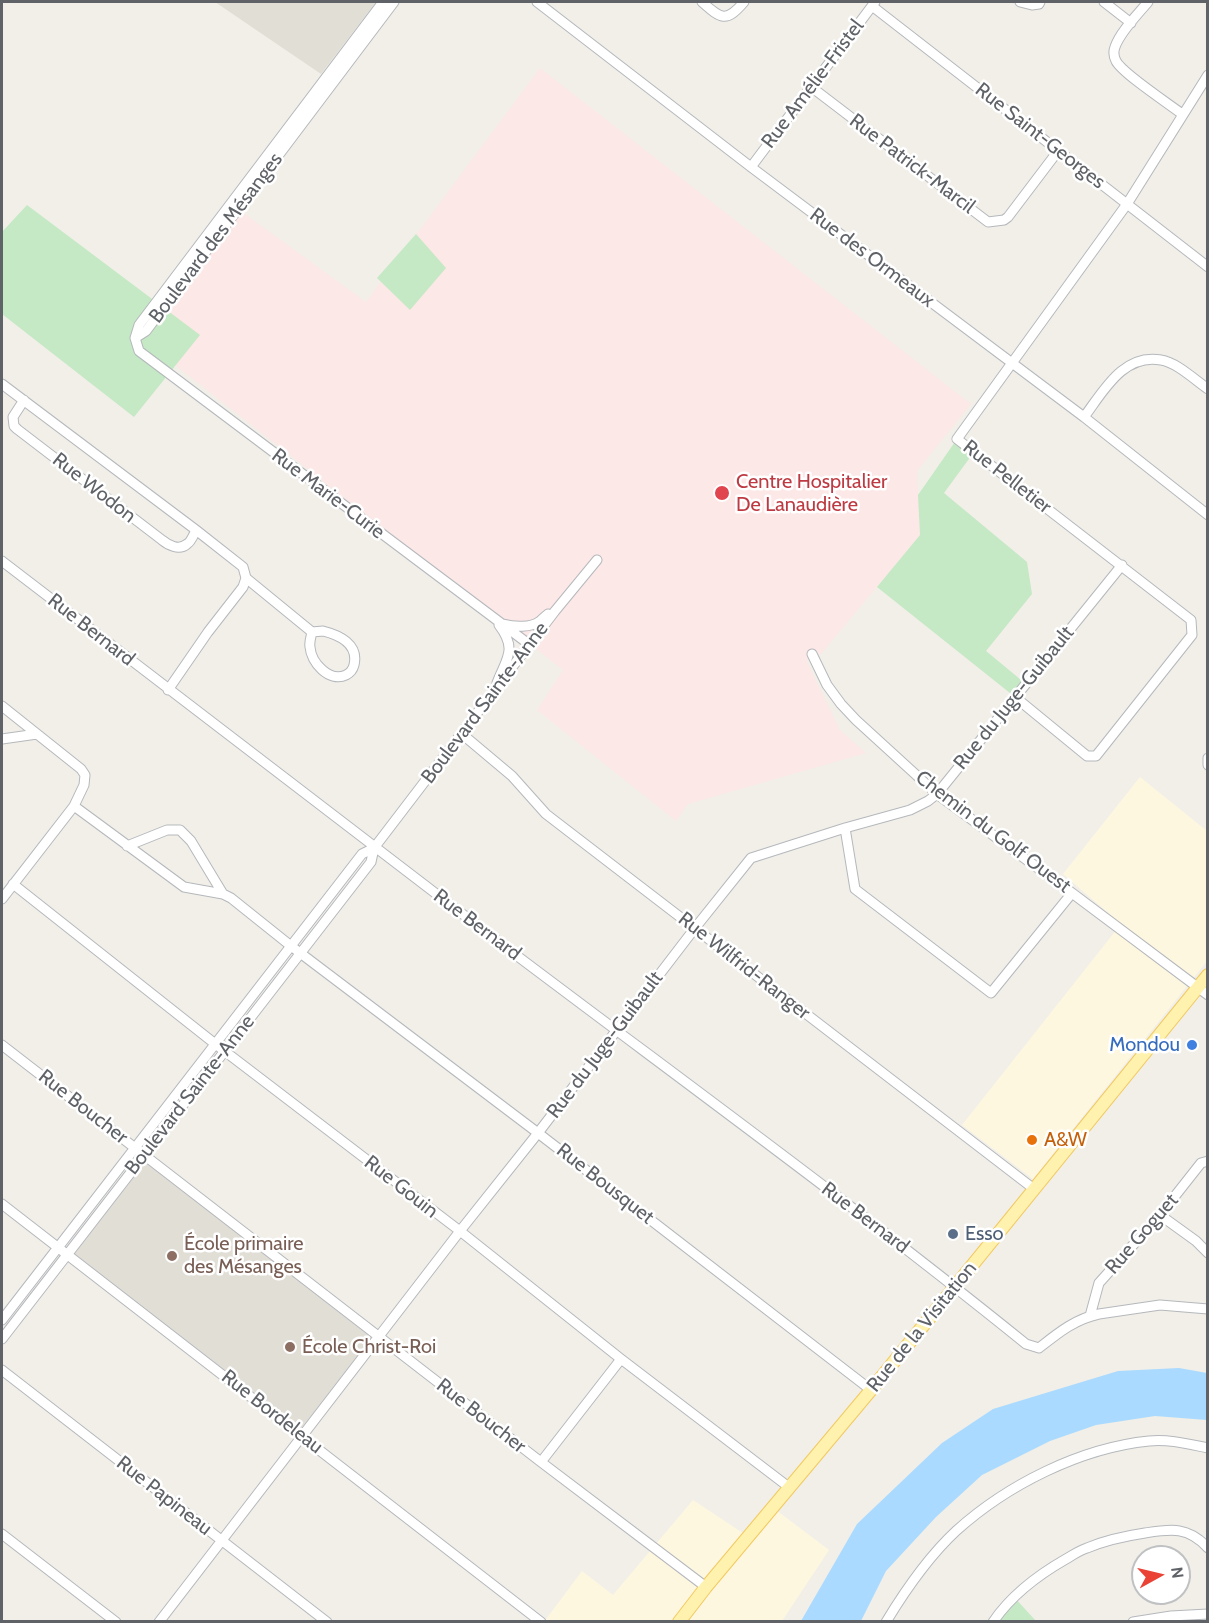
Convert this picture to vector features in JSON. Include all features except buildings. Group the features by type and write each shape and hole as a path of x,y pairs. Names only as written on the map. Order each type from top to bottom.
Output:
{"main road":[{"name":"Rue de la Visitation","path":"679,1622 1034,1189 1203,991 1208,975"}],"street":[{"name":"Boulevard des Mésanges","path":"135,338 139,325 383,2"},
{"name":"Boulevard des Mésanges","path":"135,338 146,331 394,2"},
{"name":"Rue des Ormeaux","path":"537,2 751,167 1084,417 1208,514"},
{"path":"702,2 717,15 725,16 733,14 744,2"},
{"path":"1020,2 1032,5 1040,2"},
{"path":"1104,2 1131,23"},
{"path":"1148,2 1115,47 1115,59 1125,71 1182,114"},
{"name":"Rue Amélie-Fristel","path":"751,167 873,4"},
{"name":"Rue Saint-Georges","path":"873,4 1208,267"},
{"name":"Rue Pelletier","path":"1015,697 1087,756 1096,756 1192,635 1191,620 957,439 1127,204 1208,75"},
{"name":"Rue Patrick-Marcil","path":"810,86 988,222 1004,220 1008,217 1058,151"},
{"name":"Rue Marie-Curie","path":"135,338 139,351 530,645"},
{"path":"1084,417 1114,377 1125,367 1144,360 1161,360 1175,366 1208,390"},
{"name":"Rue Wodon","path":"2,384 243,567 246,578 312,632"},
{"name":"Rue Wodon","path":"24,400 13,417 14,426 162,540 172,546 180,547 187,544 196,530"},
{"name":"Boulevard Sainte-Anne","path":"2,1340 371,862 374,848 597,560"},
{"name":"Rue Bernard","path":"2,561 374,848 954,1286 1026,1344 1040,1348 1068,1326 1090,1316 1160,1305 1208,1309"},
{"name":"Rue du Juge-Guibault","path":"159,1622 751,858 910,810 937,794 1122,565"},
{"path":"168,690 243,587 246,578"},
{"path":"498,622 510,626 532,625 547,614 553,614"},
{"path":"488,615 506,635 510,650 507,664 494,692"},
{"path":"312,632 333,633 351,645 355,656 354,668 348,675 332,676 315,662 310,647 312,632"},
{"name":"Chemin du Golf Ouest","path":"812,654 827,685 848,712 937,794 1203,991"},
{"path":"2,706 81,769 85,775 84,786 74,806 2,899"},
{"path":"2,739 37,734"},
{"name":"Rue Wilfrid-Ranger","path":"462,734 512,776 546,814 1034,1189"},
{"path":"1208,758 1208,765"},
{"name":"Rue Bousquet","path":"74,806 184,888 223,894 231,898 871,1390"},
{"path":"845,828 855,889 991,993 1072,892"},
{"name":"Rue Bousquet","path":"128,846 167,830 180,830 191,841 223,894"},
{"name":"Boulevard Sainte-Anne","path":"2,1320 362,854 374,848"},
{"name":"Rue Gouin","path":"13,884 224,1051 790,1488"},
{"name":"Rue Boucher","path":"2,1045 706,1587"},
{"name":"Rue Goguet","path":"1090,1316 1099,1283 1160,1215 1201,1163 1208,1161"},
{"name":"Rue Bordeleau","path":"2,1204 541,1622"},
{"path":"1160,1215 1196,1241 1208,1253"},
{"path":"541,1462 621,1359"},
{"name":"Rue Papineau","path":"2,1370 327,1622"},
{"path":"886,1622 906,1591 956,1531 1003,1495 1029,1479 1079,1457 1150,1441 1179,1442 1208,1448"},
{"path":"993,1622 1032,1580 1093,1545 1121,1536 1170,1529 1187,1532 1208,1548"},
{"path":"2,1534 116,1622"},
{"path":"1133,1622 1171,1616 1208,1614"}],"shaded area":[{"path":"215,2 376,2 321,74"},
{"path":"540,68 971,404 917,471 920,535 821,654 806,660 840,730 866,753 688,804 676,821 537,710 563,670 142,339 241,211 366,302"},
{"path":"1140,777 1207,831 1207,961 1033,1179 962,1125 1121,924 1063,874"},
{"path":"144,1154 380,1336 303,1436 67,1255"},
{"path":"693,1500 752,1539 776,1510 829,1550 782,1621 544,1622 582,1571 613,1595"}],"green space":[{"path":"27,205 200,335 134,417 2,314 2,232"},
{"path":"416,234 446,268 410,310 377,278"},
{"path":"957,439 974,452 944,493 1027,562 1032,594 986,651 1026,684 1015,697 877,587 920,535 918,495"},
{"path":"1014,1597 1036,1621 993,1622"}],"water":[{"path":"1179,1368 1207,1373 1207,1420 1155,1416 1096,1425 1050,1441 982,1475 936,1517 886,1571 861,1621 801,1621 857,1524 942,1443 993,1409 1118,1371"}],"place":[{"name":"Centre Hospitalier De Lanaudière","path":"722,493"},
{"name":"Mondou","path":"1192,1045"},
{"name":"A&W","path":"1032,1140"},
{"name":"Esso","path":"953,1234"},
{"name":"École primaire des Mésanges","path":"172,1256"},
{"name":"École Christ-Roi","path":"290,1347"}]}
